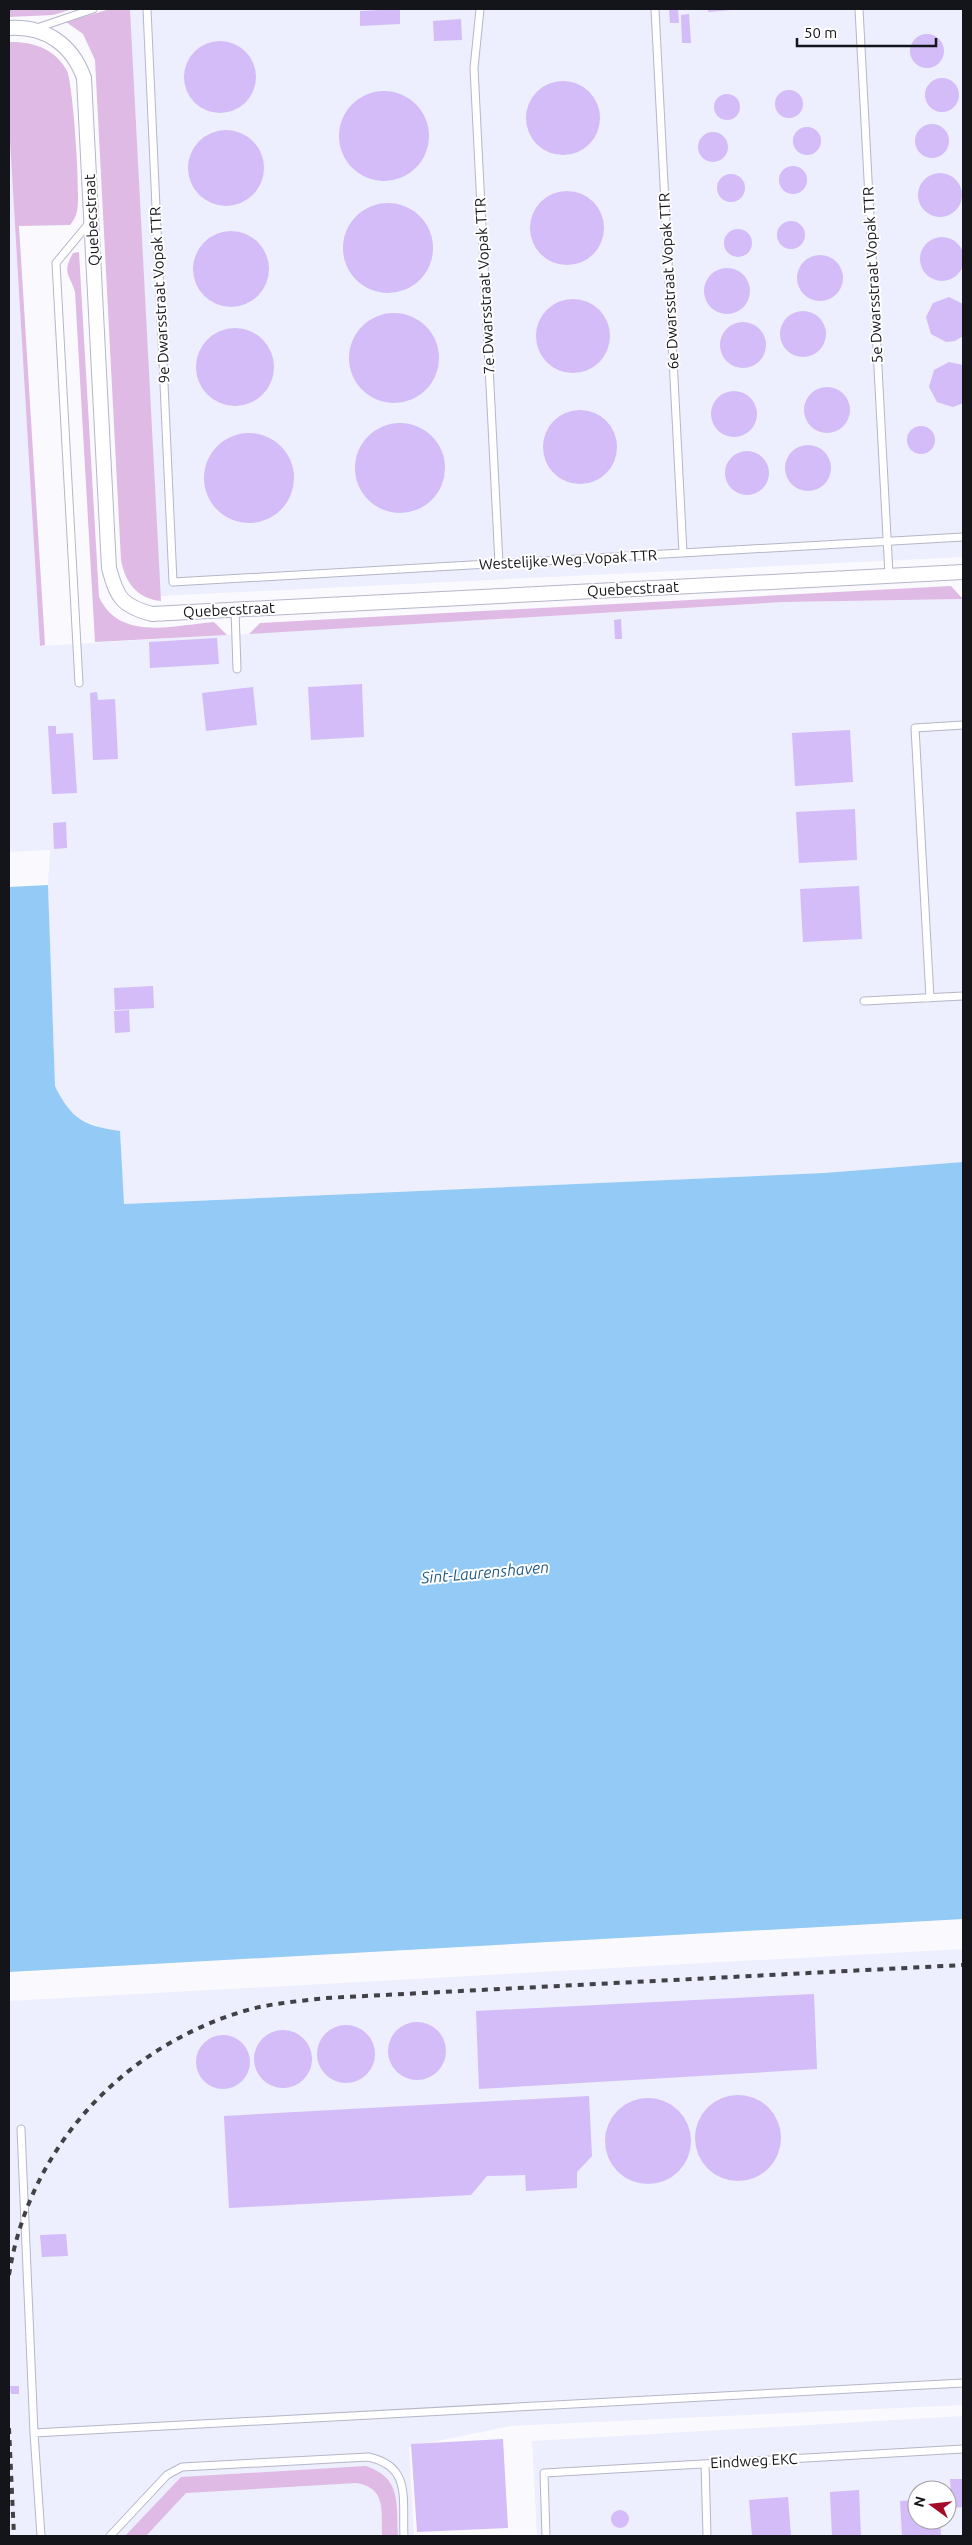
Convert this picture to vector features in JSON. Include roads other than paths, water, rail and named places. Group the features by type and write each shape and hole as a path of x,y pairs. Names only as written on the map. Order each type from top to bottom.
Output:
{"street":[{"name":"Quebecstraat","path":"9,28 32,29 54,37 68,49 79,63 84,78 109,568 114,587 120,598 130,608 152,614 963,572"}],"lane":[{"path":"32,29 93,9"},
{"name":"9e Dwarsstraat Vopak TTR","path":"147,9 173,582"},
{"name":"7e Dwarsstraat Vopak TTR","path":"480,9 474,68 499,564"},
{"name":"6e Dwarsstraat Vopak TTR","path":"655,9 683,553"},
{"name":"5e Dwarsstraat Vopak TTR","path":"859,9 889,575"},
{"path":"79,683 56,263 92,220"},
{"name":"Westelijke Weg Vopak TTR","path":"173,582 963,537"},
{"path":"235,610 238,669"},
{"path":"930,998 915,728 963,725"},
{"path":"864,1001 963,996"},
{"path":"21,2129 34,2433 41,2536"},
{"path":"34,2433 963,2383"},
{"name":"Eindweg EKC","path":"546,2536 544,2473 963,2449"},
{"path":"110,2536 167,2475 182,2467 368,2457 382,2460 393,2467 400,2477 404,2536"},
{"path":"705,2464 707,2536"}],"water":[{"name":"Sint-Laurenshaven","path":"48,885 55,1086 67,1106 80,1119 97,1126 120,1131 124,1204 824,1173 963,1162 963,1919 9,1972 9,887"}],"railway":[{"path":"9,2275 20,2228 38,2184 61,2143 90,2107 124,2075 163,2047 205,2025 251,2009 326,1998 963,1965"},
{"path":"9,2428 14,2536"}]}
